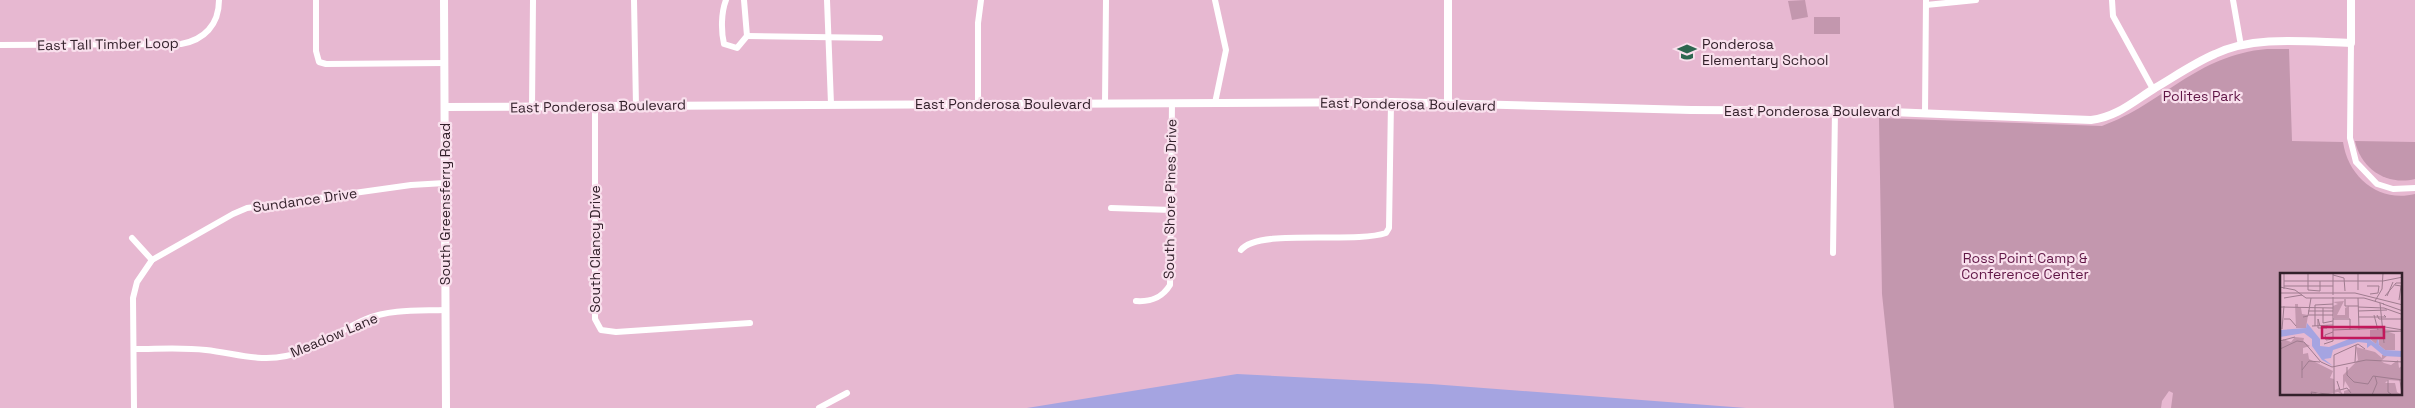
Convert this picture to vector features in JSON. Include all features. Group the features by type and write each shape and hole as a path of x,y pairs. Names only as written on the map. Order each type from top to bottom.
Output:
{"street":[{"name":"East Tall Timber Loop","path":"0,45 181,44 194,42 214,24 220,10 219,0"},
{"path":"316,0 316,51 319,62 326,64 445,63"},
{"name":"South Greensferry Road","path":"444,0 446,408"},
{"path":"532,107 533,0"},
{"path":"634,0 636,106"},
{"path":"726,0 722,29 724,44 737,48 747,36 744,0"},
{"path":"827,0 831,104"},
{"path":"978,104 978,23 981,0"},
{"path":"1105,104 1106,0"},
{"path":"1215,0 1226,50 1215,103"},
{"path":"1448,0 1448,104"},
{"path":"1925,113 1926,2 1976,0"},
{"path":"2112,0 2113,16 2153,89"},
{"path":"2233,0 2241,46"},
{"path":"2351,0 2350,138 2356,162 2377,184 2402,190 2415,188"},
{"path":"747,36 880,38"},
{"name":"East Ponderosa Boulevard","path":"445,107 1391,102 1691,110 1835,110 2091,120 2104,118 2122,110 2153,89 2215,54 2241,46 2259,43 2351,43"},
{"path":"1242,250 1246,244 1266,239 1362,238 1386,234 1389,228 1391,102"},
{"name":"South Shore Pines Drive","path":"1136,301 1154,300 1163,295 1170,285 1172,103"},
{"name":"South Clancy Drive","path":"595,107 595,319 600,330 616,332 750,324"},
{"path":"1833,254 1835,110"},
{"name":"Sundance Drive","path":"134,408 134,292 137,282 152,260 247,208 411,185 445,183"},
{"path":"1111,208 1172,210"},
{"path":"132,238 152,260"},
{"name":"Meadow Lane","path":"134,349 193,349 250,358 285,356 318,346 348,328 376,315 445,310"},
{"path":"819,408 847,393"}],"green space":[{"path":"1805,0 1808,17 1792,20 1788,1"},
{"path":"1814,17 1840,17 1840,34 1814,34"},
{"name":"Ross Point Camp & Conference Center","path":"2267,49 2289,49 2292,141 2343,142 2351,166 2367,184 2389,195 2415,194 2415,408 2171,408 2173,393 2169,391 2162,401 2161,408 1894,408 1882,294 1879,118 2102,126 2144,106 2200,70 2220,60 2242,53"},
{"path":"2355,141 2415,142 2415,179 2395,180 2377,173 2363,160"}],"water":[{"path":"1237,374 1431,384 1746,408 1027,408"}],"place":[{"name":"Ponderosa Elementary School","path":"1687,52"}],"park label":[{"name":"Polites Park","path":"2202,96"}]}
